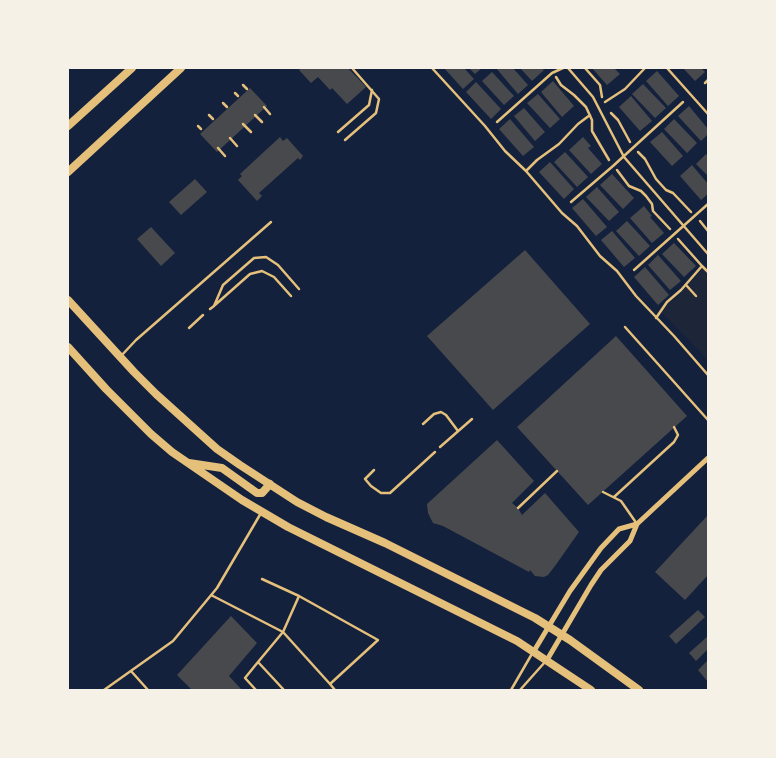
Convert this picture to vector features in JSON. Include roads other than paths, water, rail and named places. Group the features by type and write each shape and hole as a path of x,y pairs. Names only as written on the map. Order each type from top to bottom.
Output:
{"main road":[{"path":"68,126 132,68"},
{"path":"68,172 181,68"},
{"path":"68,300 156,394 217,448 298,502 326,517 385,543 549,626 639,690"},
{"path":"68,347 138,421 172,452 262,512 288,527 402,582 517,641 591,690"},
{"path":"187,462 222,468 258,493 262,493 270,484"}],"street":[{"path":"547,660 590,585 601,570 630,541 637,524 708,458"},
{"path":"534,651 570,591 601,548 619,529 637,524"}],"lane":[{"path":"345,140 376,113 379,99 352,68"},
{"path":"497,122 552,73 563,68"},
{"path":"568,68 593,97 624,157 708,254"},
{"path":"705,83 708,80"},
{"path":"243,85 247,89"},
{"path":"338,132 369,105 372,89"},
{"path":"235,93 238,96"},
{"path":"571,202 624,157 683,102"},
{"path":"223,103 227,106"},
{"path":"264,107 270,114"},
{"path":"209,115 213,119"},
{"path":"255,115 262,122"},
{"path":"243,124 251,132"},
{"path":"198,126 201,129"},
{"path":"230,138 236,146"},
{"path":"218,148 225,156"},
{"path":"634,270 708,204"},
{"path":"120,357 136,340 271,222"},
{"path":"214,306 223,285 254,258 266,258 278,265 299,288"},
{"path":"210,309 250,274 262,270 274,277 291,296"},
{"path":"189,328 203,315"},
{"path":"625,326 708,420"},
{"path":"423,424 434,414 441,412 446,415 458,431"},
{"path":"440,447 472,419"},
{"path":"614,497 674,442 678,435 674,427"},
{"path":"374,470 364,479 381,493 390,493 435,452"},
{"path":"603,492 621,501 637,524"},
{"path":"104,690 173,641 211,595 262,512"},
{"path":"262,579 299,596 378,640 330,684"},
{"path":"211,595 283,632 336,690"},
{"path":"256,690 245,678 283,632 299,596"},
{"path":"511,690 534,651"},
{"path":"520,690 547,660"},
{"path":"258,662 284,690"},
{"path":"130,671 148,690"}]}
